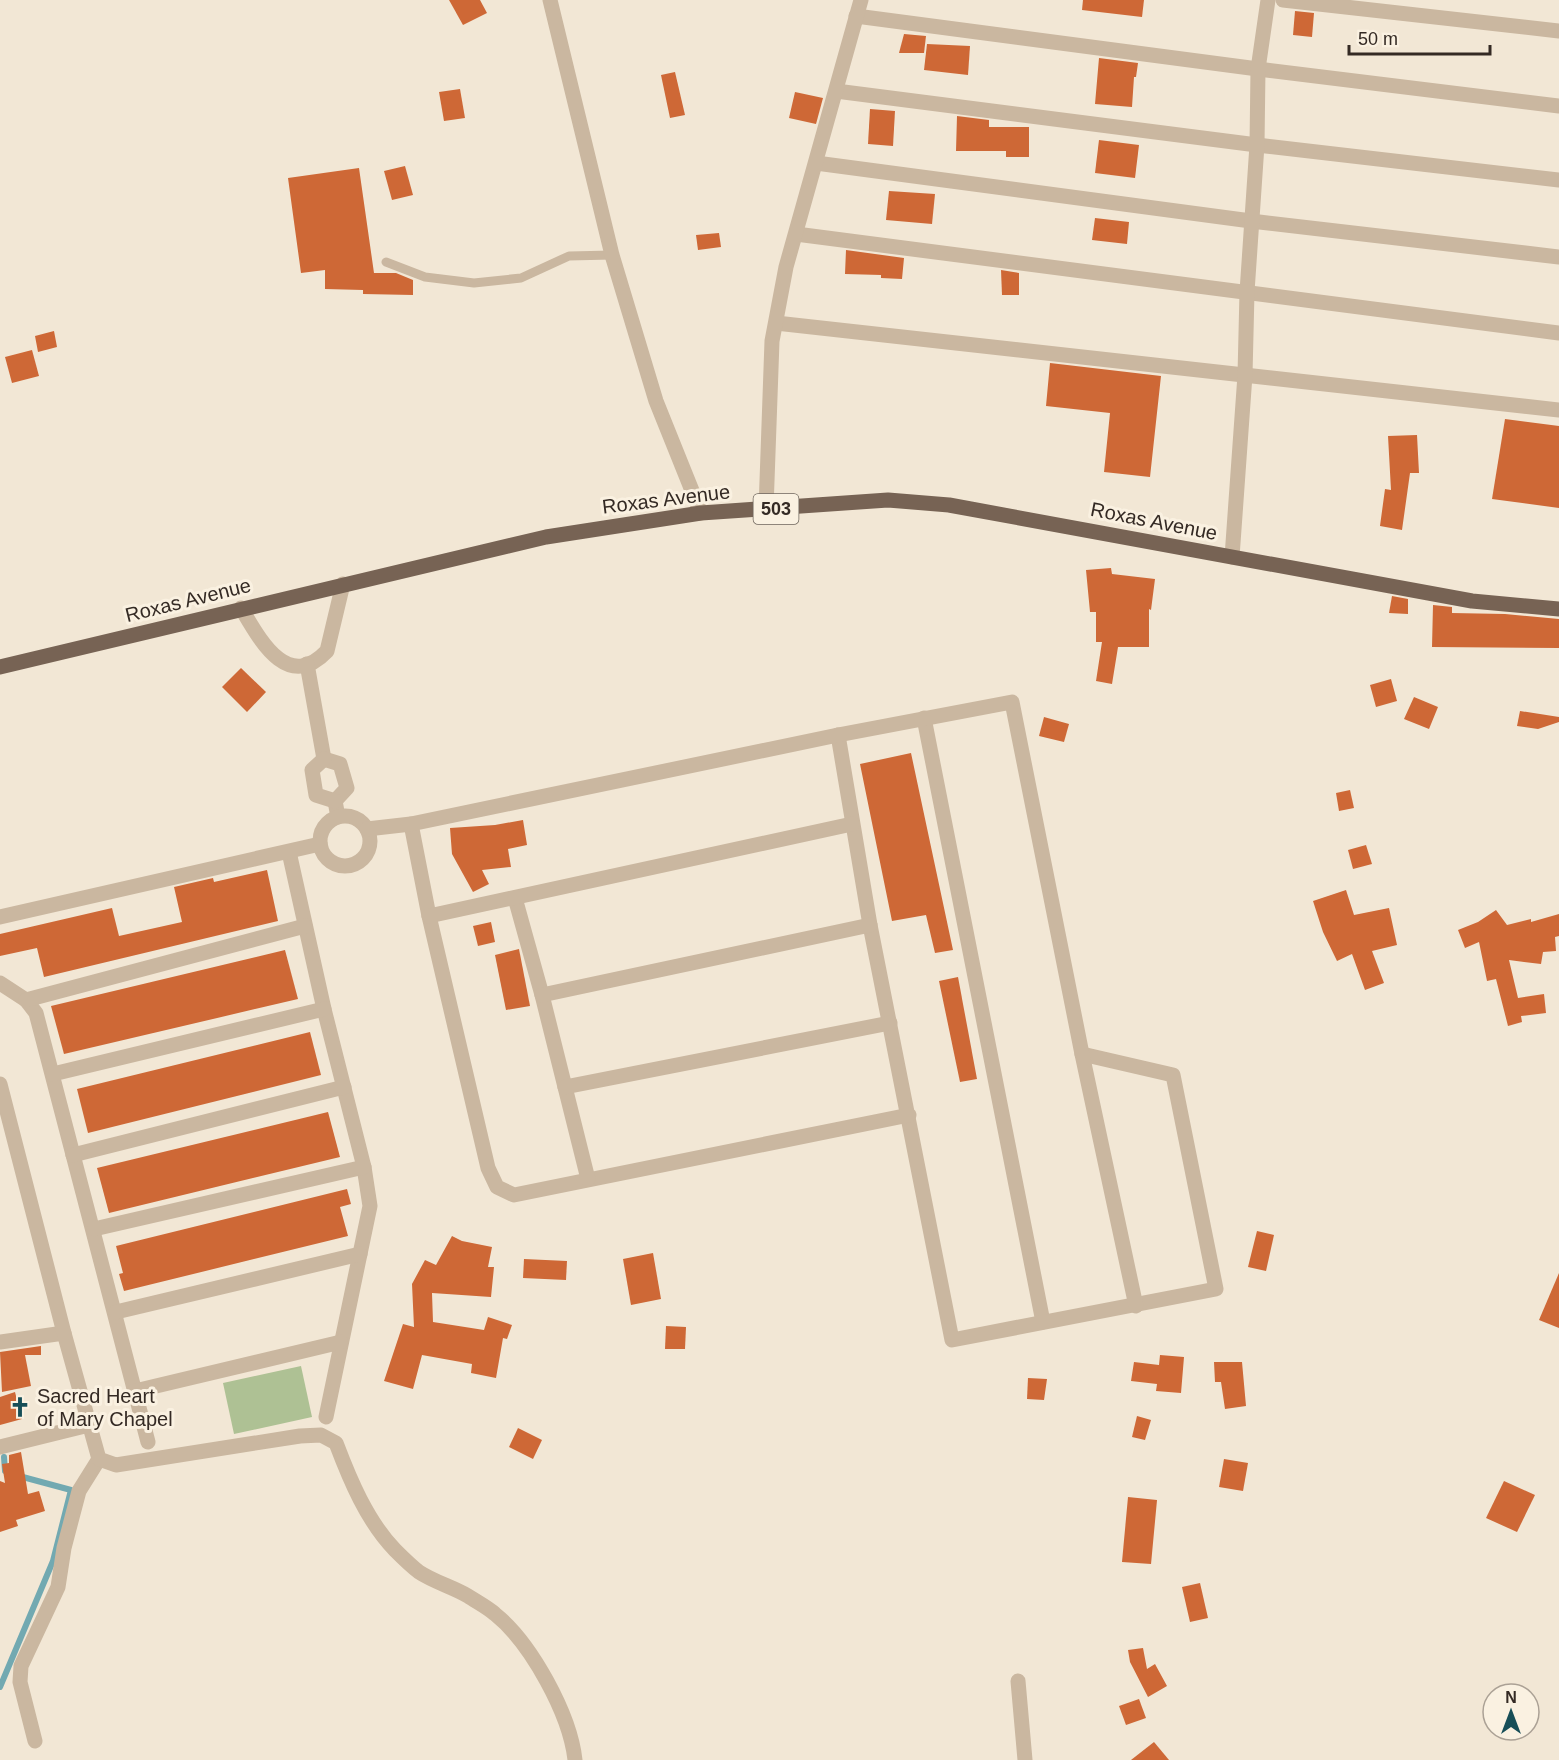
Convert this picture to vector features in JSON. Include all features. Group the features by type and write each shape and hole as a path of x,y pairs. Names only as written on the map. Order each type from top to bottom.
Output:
{"main road":[{"name":"Roxas Avenue","path":"0,667 546,537 701,513 888,500 949,505 1472,601 1559,609"}],"street":[{"path":"550,0 612,255 656,401 701,513"},
{"path":"766,509 772,341 786,267 861,0"},
{"path":"1232,557 1245,375 1247,292 1257,145 1258,69 1268,0"},
{"path":"1283,0 1559,31"},
{"path":"856,16 1559,106"},
{"path":"836,91 1257,145 1559,180"},
{"path":"816,163 1251,221 1559,257"},
{"path":"796,234 1559,333"},
{"path":"776,323 1559,410"},
{"path":"241,608 266,650 281,662 294,666 307,664 322,657 327,651 343,584"},
{"path":"307,664 324,759"},
{"path":"367,830 411,824 838,735 1012,702 1082,1054 1136,1306"},
{"path":"924,718 1043,1322"},
{"path":"838,735 870,925 952,1340 1216,1289 1173,1076 1082,1054"},
{"path":"324,759 312,770 316,795 335,801"},
{"path":"324,759 340,764 344,779 346,788 335,801"},
{"path":"335,801 338,817"},
{"path":"338,817 355,818 367,830 370,847 366,855 352,865 344,866 328,859 322,852 320,835 330,821 338,817"},
{"path":"411,824 429,916 488,1168 497,1187 514,1195 909,1115"},
{"path":"429,916 852,824"},
{"path":"0,917 320,844"},
{"path":"289,852 324,1008 364,1167 370,1206 326,1417"},
{"path":"515,898 588,1179"},
{"path":"542,995 870,925"},
{"path":"26,1000 305,926"},
{"path":"0,983 26,1000 36,1013 116,1312 148,1442"},
{"path":"53,1074 324,1008"},
{"path":"565,1087 890,1023"},
{"path":"0,1084 99,1459 79,1491 64,1548 58,1587 21,1666 20,1682 35,1741"},
{"path":"73,1155 344,1087"},
{"path":"94,1229 364,1167"},
{"path":"116,1312 360,1254"},
{"path":"0,1342 64,1333"},
{"path":"135,1391 341,1342"},
{"path":"0,1447 89,1425"},
{"path":"99,1459 116,1465 300,1436 321,1435 336,1443 349,1478 394,1549 419,1572 467,1596 496,1614 517,1638 549,1683 563,1714 573,1745 575,1760"},
{"path":"1017,1681 1025,1760"}],"lane":[{"path":"386,262 425,277 474,283 521,278 568,256 612,255"}],"green space":[{"path":"301,1366 312,1417 234,1434 223,1383"}],"building":[{"path":"449,0 480,0 487,13 463,25"},
{"path":"1083,0 1144,0 1142,17 1082,10"},
{"path":"1295,11 1314,13 1312,37 1293,35"},
{"path":"904,34 926,36 924,53 899,53"},
{"path":"927,44 970,46 968,75 924,70"},
{"path":"1099,58 1138,63 1136,77 1134,77 1132,107 1095,104"},
{"path":"675,72 685,115 670,118 661,75"},
{"path":"460,89 465,118 444,121 439,92"},
{"path":"795,92 823,98 816,124 789,118"},
{"path":"870,109 895,111 893,146 868,144"},
{"path":"957,116 989,120 989,127 1029,127 1029,157 1006,157 1006,151 956,151"},
{"path":"1099,140 1139,145 1135,178 1095,173"},
{"path":"405,166 413,195 392,200 384,171"},
{"path":"359,168 374,273 396,273 413,280 413,295 363,294 363,290 325,289 325,270 301,273 288,178"},
{"path":"889,191 935,194 932,224 886,220"},
{"path":"1095,218 1129,222 1127,244 1092,240"},
{"path":"719,233 721,247 698,250 696,235"},
{"path":"846,250 904,258 902,279 881,278 881,275 845,274"},
{"path":"1001,270 1019,273 1019,295 1002,295"},
{"path":"54,331 57,347 38,352 35,336"},
{"path":"32,350 39,376 12,383 5,357"},
{"path":"1050,363 1161,376 1150,477 1104,472 1110,413 1046,406"},
{"path":"1505,419 1559,426 1559,508 1492,499"},
{"path":"1417,435 1419,473 1410,473 1402,530 1380,526 1385,489 1391,490 1388,436"},
{"path":"1111,568 1112,574 1155,579 1151,610 1149,609 1149,647 1118,647 1112,684 1096,681 1102,642 1096,642 1096,612 1090,612 1086,570"},
{"path":"1392,596 1408,599 1408,614 1389,613"},
{"path":"1433,605 1452,607 1452,613 1505,614 1559,619 1559,648 1432,647"},
{"path":"241,668 266,692 247,712 222,687"},
{"path":"1391,679 1397,701 1376,707 1370,685"},
{"path":"1414,697 1438,707 1429,729 1404,719"},
{"path":"1520,711 1559,717 1559,722 1538,729 1517,726"},
{"path":"1044,717 1069,724 1064,742 1039,736"},
{"path":"911,753 953,950 935,953 926,915 892,921 860,764"},
{"path":"1350,790 1354,808 1339,811 1336,793"},
{"path":"523,820 527,845 508,849 511,867 482,870 489,884 473,892 452,854 450,828 495,825"},
{"path":"1366,845 1372,864 1353,869 1348,850"},
{"path":"267,870 278,921 44,977 37,948 0,956 0,934 112,908 119,936 182,922 174,887 213,878 214,882"},
{"path":"1346,890 1354,915 1389,908 1397,945 1372,951 1384,983 1365,990 1352,954 1337,961 1323,932 1313,901"},
{"path":"1496,910 1507,925 1531,919 1531,922 1559,914 1559,936 1555,937 1556,951 1543,952 1541,964 1509,960 1518,998 1544,994 1546,1013 1521,1016 1522,1022 1508,1026 1496,979 1487,981 1479,942 1465,948 1458,930 1478,922"},
{"path":"491,922 495,942 478,946 473,926"},
{"path":"519,949 530,1006 506,1010 495,955"},
{"path":"285,950 298,999 64,1054 51,1006"},
{"path":"958,977 977,1079 960,1082 939,981"},
{"path":"310,1032 321,1075 88,1133 77,1089"},
{"path":"328,1112 340,1157 109,1213 97,1168"},
{"path":"347,1189 351,1204 340,1207 348,1236 124,1291 119,1274 123,1273 116,1246"},
{"path":"1257,1231 1274,1235 1266,1271 1248,1267"},
{"path":"452,1236 462,1241 492,1247 488,1267 494,1267 491,1297 432,1293 433,1322 484,1330 488,1317 512,1325 507,1339 503,1338 496,1378 471,1373 472,1364 422,1355 413,1389 384,1381 403,1324 414,1327 412,1284 425,1260 436,1265"},
{"path":"653,1253 661,1299 631,1305 623,1259"},
{"path":"524,1259 567,1261 566,1280 523,1278"},
{"path":"1559,1273 1559,1328 1539,1320"},
{"path":"666,1326 686,1327 685,1349 665,1349"},
{"path":"41,1346 41,1355 25,1355 31,1386 2,1392 0,1352"},
{"path":"1160,1355 1184,1357 1181,1393 1156,1391 1157,1384 1131,1381 1134,1362 1159,1365"},
{"path":"1214,1362 1242,1362 1246,1406 1225,1409 1221,1382 1215,1382"},
{"path":"1028,1378 1047,1379 1044,1400 1027,1399"},
{"path":"15,1392 22,1419 0,1425 0,1397"},
{"path":"1137,1416 1151,1420 1145,1440 1132,1437"},
{"path":"518,1428 542,1440 533,1459 509,1447"},
{"path":"21,1452 28,1494 39,1491 45,1511 16,1520 18,1526 0,1532 0,1481 5,1483 2,1464 9,1463 9,1455"},
{"path":"1224,1459 1248,1463 1243,1491 1219,1487"},
{"path":"1504,1481 1535,1495 1517,1532 1486,1518"},
{"path":"1128,1497 1157,1500 1151,1564 1122,1562"},
{"path":"1200,1583 1208,1618 1190,1622 1182,1587"},
{"path":"1143,1648 1147,1669 1155,1664 1167,1686 1148,1697 1130,1662 1128,1650"},
{"path":"1139,1699 1146,1718 1126,1725 1119,1706"},
{"path":"1154,1742 1169,1760 1131,1760"}],"waterway":[{"path":"4,1457 5,1471"},
{"path":"0,1687 53,1561 71,1490 19,1476"}],"place":[{"name":"Sacred Heart of Mary Chapel","path":"20,1407"}]}
